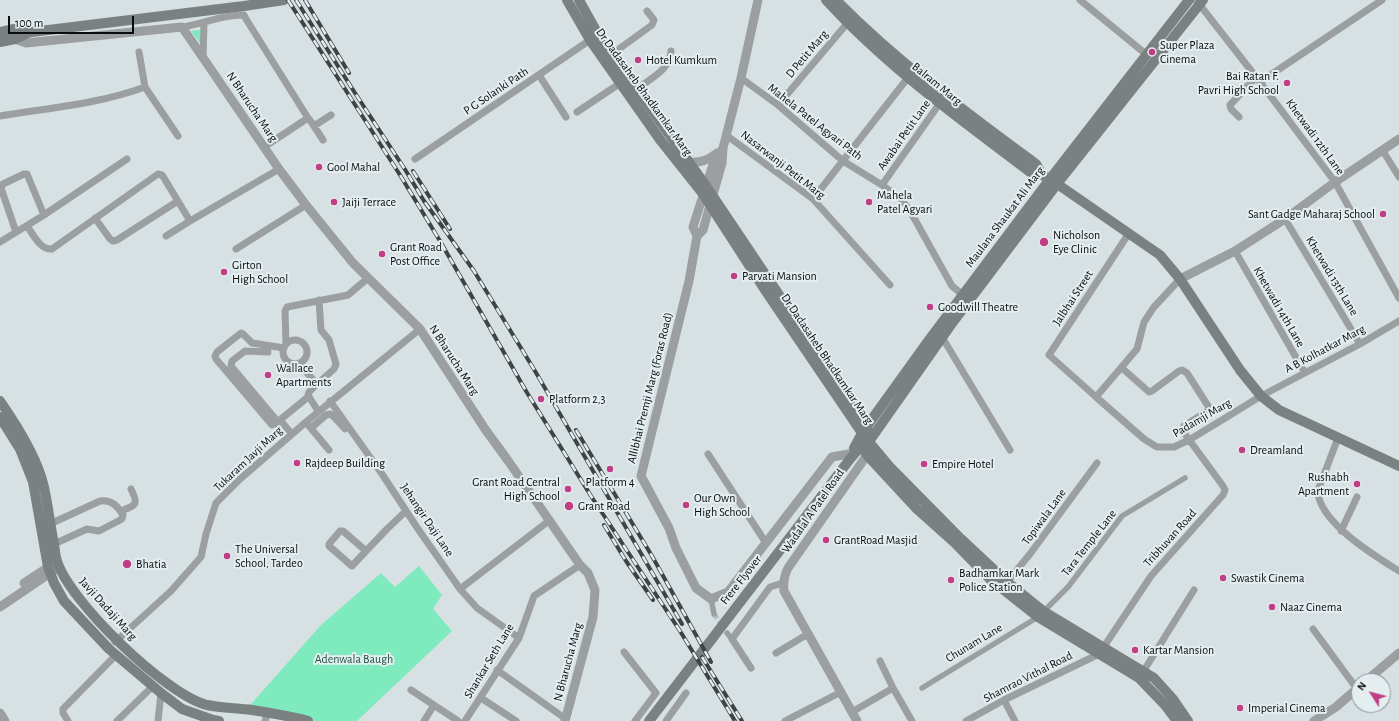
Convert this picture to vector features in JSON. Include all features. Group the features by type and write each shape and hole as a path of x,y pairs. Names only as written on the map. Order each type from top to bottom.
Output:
{"main road":[{"path":"0,32 14,29 30,32 284,0"},
{"name":"Dr Dadasaheb Bhadkamkar Marg","path":"567,0 590,40 661,141 708,195"},
{"name":"Dr Dadasaheb Bhadkamkar Marg","path":"578,0 599,36 689,162 708,195 865,430 860,451"},
{"name":"Balram Marg","path":"826,0 910,74 984,131 1030,172 1050,180 1160,255 1180,279 1240,370 1261,396 1279,410 1399,466"},
{"name":"Balram Marg","path":"836,0 850,20"},
{"name":"Maulana Shaukat Ali Marg","path":"1189,0 1050,180 929,340 865,430 854,448 860,451 942,337 1050,180 1199,1"},
{"path":"0,42 15,39 30,32"},
{"name":"Javji Dadaji Marg","path":"0,401 5,419 44,486 54,544 54,583 64,601 113,652 161,693 182,709 219,721"},
{"name":"Dr Dadasaheb Bhadkamkar Marg","path":"860,451 889,466 960,538 1041,614"},
{"name":"Dr Dadasaheb Bhadkamkar Marg","path":"860,451 917,509 955,543 990,579 1069,631 1154,678 1173,699 1188,721"},
{"name":"Frere Flyover","path":"649,721 748,592 860,451"},
{"name":"Javji Dadaji Marg","path":"30,463 33,482 54,567 92,614 117,640 161,679 185,696 206,704 266,717 308,721"},
{"name":"Dr Dadasaheb Bhadkamkar Marg","path":"1101,650 1138,678 1165,705 1177,721"}],"street":[{"name":"Allibhai Premji Marg (Foras Road)","path":"696,236 703,230 714,161 723,148 741,78 758,0"},
{"path":"1080,0 1147,55"},
{"path":"1239,117 1231,109 1230,105 1258,79 1382,0"},
{"name":"Khetwadi 12th Lane","path":"1199,1 1335,182 1399,298"},
{"path":"612,54 652,25 654,20 647,11"},
{"path":"15,39 26,43 182,27 229,16 244,16 323,140"},
{"name":"D Petit Marg","path":"778,105 850,20"},
{"path":"203,57 204,23"},
{"name":"N Bharucha Marg","path":"182,27 279,169 306,205 353,263 420,329 485,429 580,565 588,573 595,590 593,617 566,720"},
{"name":"P G Solanki Path","path":"414,159 590,40"},
{"path":"637,89 665,69 671,57 672,51"},
{"path":"139,52 145,87 178,136"},
{"path":"813,199 910,74"},
{"path":"539,75 566,117"},
{"name":"Mahela Patel Agyari Path","path":"741,78 778,105 843,161 882,185 905,204 952,286 963,295"},
{"path":"577,112 619,84"},
{"path":"0,116 100,100 124,95 145,87"},
{"name":"Awabai Petit Lane","path":"882,185 942,100"},
{"path":"314,126 330,115"},
{"path":"264,146 308,118"},
{"name":"Nasarwanji Petit Marg","path":"726,135 813,199 890,286"},
{"path":"1096,397 1137,349 1144,322 1154,307 1180,279 1235,252 1399,139"},
{"path":"689,162 708,160 723,148"},
{"path":"1382,151 1399,177"},
{"path":"0,242 44,215 127,159"},
{"path":"166,236 279,169"},
{"path":"16,232 1,188 3,184 27,174 44,215"},
{"path":"27,226 42,246 47,250 52,249 158,174 162,175 190,221"},
{"name":"Allibhai Premji Marg (Foras Road)","path":"708,195 693,227 696,236 689,281 640,476 669,528 676,548 696,588 711,599"},
{"path":"96,218 110,239 113,241 117,240 178,201"},
{"path":"236,249 306,205"},
{"name":"Khetwadi 13th Lane","path":"1285,219 1360,344"},
{"name":"Jalbhai Street","path":"1049,355 1129,233"},
{"name":"Khetwadi 14th Lane","path":"1235,252 1304,373"},
{"path":"319,300 321,330 329,340 336,364 334,368 309,392 308,397 274,425 271,424 216,359 216,352 241,333 252,343 285,346 294,340 298,340 303,342 306,346 307,355 305,360 299,364 293,365 285,360 283,355 285,346 285,309 289,306 319,300 348,295 368,278"},
{"name":"A B Kolhatkar Marg","path":"1261,396 1360,344 1399,321"},
{"name":"Tukaram Javji Marg","path":"68,721 63,713 63,709 113,652 117,640 172,591 201,557 206,534 216,503 240,479 318,411 420,329"},
{"path":"942,337 1010,450"},
{"path":"268,352 245,351 232,361 231,366 292,434"},
{"name":"Padamji Marg","path":"1049,355 1144,439 1157,447 1174,447 1189,440 1261,396"},
{"path":"299,364 318,384"},
{"path":"1122,368 1148,392 1152,392 1179,371 1185,370 1210,409 1183,428 1182,430 1189,440"},
{"path":"308,397 318,411"},
{"path":"330,401 330,414"},
{"name":"Jehangir Daji Lane","path":"330,401 382,474 460,589 477,608 519,638"},
{"path":"330,414 345,430 349,428"},
{"path":"311,428 326,415 330,414"},
{"path":"306,422 329,450"},
{"path":"1338,438 1318,490 1318,497 1324,509 1341,531 1378,558 1399,571"},
{"name":"Tribhuvan Road","path":"1101,650 1151,576 1223,495 1225,490 1223,486 1189,440"},
{"path":"714,614 711,599 728,592 832,457 860,451"},
{"name":"Wadalal A Patel Road","path":"783,583 784,575 788,568 860,451"},
{"path":"708,454 766,543"},
{"name":"Topiwala Lane","path":"1007,582 1030,554 1097,463"},
{"name":"Tara Temple Lane","path":"1041,614 1068,588 1122,516 1185,478"},
{"path":"121,511 135,505 136,503 137,500 131,489"},
{"path":"1341,531 1357,497"},
{"path":"50,524 100,501 109,500 121,511 123,515 122,519 101,531 87,529 54,544"},
{"path":"366,551 342,531 329,545 329,547 352,566 366,551 387,528 406,511"},
{"path":"460,589 550,520"},
{"name":"Shankar Seth Lane","path":"465,721 519,638 534,596 580,565"},
{"path":"0,606 5,599 54,567"},
{"path":"732,639 770,586 783,583 784,591 856,721"},
{"path":"1143,672 1194,590"},
{"name":"Chunam Lane","path":"922,688 1041,614"},
{"path":"1313,629 1351,679"},
{"path":"728,632 751,668"},
{"path":"776,653 808,634"},
{"name":"Shamrao Vithal Road","path":"966,721 1101,650"},
{"path":"624,652 656,693 635,721"},
{"path":"1375,673 1399,653"},
{"path":"880,661 893,688 912,721"},
{"path":"497,670 566,720"},
{"path":"117,721 153,686"},
{"path":"852,712 893,688"},
{"path":"411,690 458,721"},
{"path":"785,721 841,692"},
{"path":"158,721 161,693"},
{"path":"666,721 686,693"},
{"path":"1314,721 1336,707 1351,694"},
{"path":"481,698 516,721"},
{"path":"1004,700 1015,721"},
{"path":"424,721 434,705"},
{"path":"0,713 5,721"}],"green space":[{"path":"205,29 202,46 191,31"},
{"name":"Adenwala Baugh","path":"419,566 442,595 433,609 452,631 357,721 295,721 244,712 321,625 381,573 395,587"}],"tunnel":[{"path":"714,614 724,628"}],"railway":[{"path":"288,0 400,175 440,241 526,391 591,496 680,631 735,721"},
{"path":"296,0 424,201 474,271 535,371 682,624"},
{"path":"305,0 349,73"},
{"path":"413,171 450,229"},
{"path":"576,430 652,556 711,662"},
{"path":"604,525 626,561 653,600"},
{"path":"702,657 742,721"}],"place":[{"name":"Super Plaza Cinema","path":"1152,52"},
{"name":"Hotel Kumkum","path":"638,60"},
{"name":"Bai Ratan F. Pavri High School","path":"1287,83"},
{"name":"Gool Mahal","path":"319,167"},
{"name":"Jaiji Terrace","path":"334,202"},
{"name":"Mahela Patel Agyari","path":"869,202"},
{"name":"Sant Gadge Maharaj School","path":"1383,214"},
{"name":"Nicholson Eye Clinic","path":"1044,242"},
{"name":"Grant Road Post Office","path":"382,254"},
{"name":"Girton High School","path":"224,272"},
{"name":"Parvati Mansion","path":"734,276"},
{"name":"Goodwill Theatre","path":"930,307"},
{"name":"Wallace Apartments","path":"268,375"},
{"name":"Platform 2,3","path":"541,399"},
{"name":"Dreamland","path":"1242,450"},
{"name":"Rajdeep Building","path":"297,463"},
{"name":"Empire Hotel","path":"924,464"},
{"name":"Platform 4","path":"610,469"},
{"name":"Rushabh Apartment","path":"1357,484"},
{"name":"Grant Road Central High School","path":"568,489"},
{"name":"Our Own High School","path":"686,505"},
{"name":"Grant Road","path":"569,506"},
{"name":"GrantRoad Masjid","path":"826,540"},
{"name":"The Universal School, Tardeo","path":"227,556"},
{"name":"Bhatia","path":"127,564"},
{"name":"Swastik Cinema","path":"1223,578"},
{"name":"Badhamkar Mark Police Station","path":"951,580"},
{"name":"Naaz Cinema","path":"1272,607"},
{"name":"Kartar Mansion","path":"1135,650"},
{"name":"Imperial Cinema","path":"1240,708"}]}
